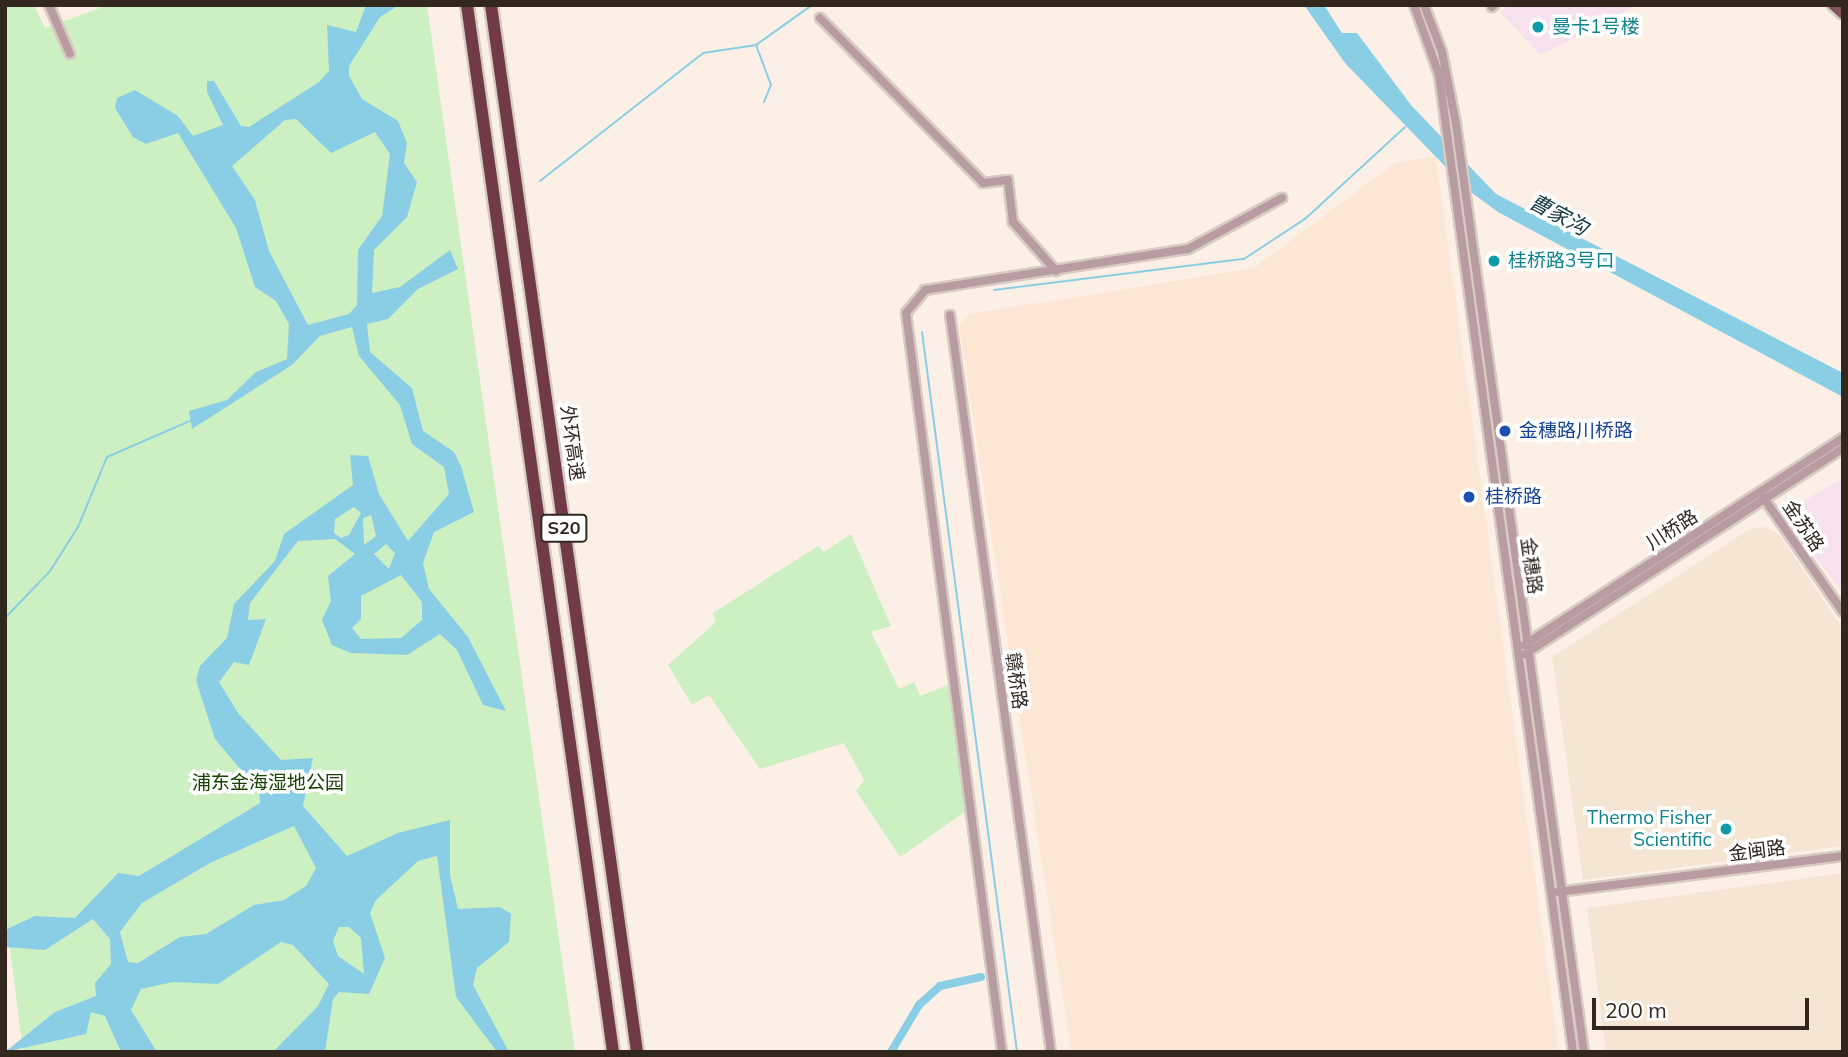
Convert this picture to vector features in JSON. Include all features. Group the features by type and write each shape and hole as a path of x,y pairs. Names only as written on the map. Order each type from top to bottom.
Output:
{"highway":[{"name":"S20","path":"467,5 613,1052"},
{"name":"外环高速","path":"491,5 637,1052"}],"main road":[{"path":"1833,5 1843,14"}],"street":[{"path":"49,5 70,54"},
{"name":"金穗路","path":"1414,5 1439,75 1454,190 1463,219 1528,648 1584,1052"},
{"name":"金穗路","path":"1424,5 1442,52 1456,124 1464,194 1463,219 1573,1052"},
{"path":"820,18 983,183 1008,180 1013,222 1056,271"},
{"path":"1002,1052 906,313 925,290 1188,249 1282,198"},
{"name":"赣桥路","path":"950,315 1051,1052"},
{"name":"川桥路","path":"1796,475 1843,438"},
{"name":"川桥路","path":"1519,653 1796,475 1843,448"},
{"name":"金苏路","path":"1763,496 1843,612"},
{"name":"金闽路","path":"1551,893 1843,856"}],"shaded area":[{"path":"1507,5 1639,5 1540,55 1500,12"},
{"path":"1436,156 1559,1052 1071,1052 959,327 969,314 1254,268 1396,162"},
{"path":"1843,478 1843,593 1813,554 1803,501"},
{"path":"1765,527 1779,534 1843,629 1843,846 1583,880 1552,657 1750,529"},
{"path":"1843,873 1843,1052 1606,1052 1587,908"}],"green space":[{"name":"浦东金海湿地公园","path":"5,5 34,5 45,28 108,5 427,5 575,1052 23,1052 5,909"},
{"path":"851,534 891,626 871,632 899,689 914,682 920,696 948,685 965,812 900,857 856,791 864,780 844,743 760,769 709,695 692,705 668,665 716,622 713,613 818,546 824,552"}],"water":[{"path":"366,5 399,5 380,17 349,66 349,76 362,99 398,121 407,143 404,163 417,182 407,217 374,250 372,293 400,287 450,250 458,269 418,289 388,319 367,324 370,352 412,388 423,431 454,452 461,466 474,512 434,532 423,563 429,589 468,637 506,711 483,705 457,650 440,634 407,655 351,653 332,645 322,620 331,601 328,576 355,554 335,539 298,541 250,603 248,620 266,619 249,665 234,662 219,682 238,713 281,760 313,758 303,806 347,856 398,833 450,820 450,875 458,909 500,907 511,914 509,942 477,968 473,985 509,1052 497,1052 456,997 437,856 418,861 376,900 370,913 385,958 369,994 339,992 333,999 325,1052 273,1052 318,1006 329,984 293,945 281,942 218,984 173,982 141,989 131,1010 157,1052 121,1052 105,1016 91,1012 86,1034 5,1052 55,1012 96,996 95,983 111,964 110,939 93,919 45,950 5,947 5,930 35,916 75,918 118,873 139,876 260,803 259,791 215,739 196,680 200,666 227,638 234,604 275,561 284,534 353,485 350,455 368,456 379,494 408,541 449,494 444,467 412,444 400,405 359,356 352,327 320,336 292,365 192,429 189,411 227,400 256,372 287,359 289,324 276,301 255,287 236,228 178,133 146,144 133,137 115,108 117,98 135,90 178,116 193,136 223,125 207,92 207,81 214,81 241,126 249,127 319,82 329,71 327,25 356,32","holes":["296,119 331,153 375,132 390,154 382,216 358,250 357,305 349,314 308,325 269,251 255,200 232,166 285,120","354,507 361,513 349,535 341,538 334,533 335,519","371,515 376,536 364,545 363,518","386,544 395,553 389,569 374,554","401,575 422,602 422,620 401,638 361,639 352,628 361,619 361,596","294,826 316,868 306,886 284,900 254,905 206,934 180,937 138,963 128,962 120,932 142,903 210,863","339,927 349,927 361,938 364,974 338,956 333,941"]},
{"name":"曹家沟","path":"1304,5 1324,5 1342,33 1357,33 1411,105 1496,194 1843,373 1843,397 1498,212 1468,190 1345,63"}],"waterway":[{"path":"764,102 771,85 756,45 812,5"},
{"path":"540,181 703,53 756,45"},
{"path":"994,290 1244,259 1305,219 1405,127"},
{"path":"922,332 1017,1052"},
{"path":"5,618 50,571 78,527 107,457 192,420"},
{"path":"891,1052 919,1005 940,986 981,977"}],"place":[{"name":"曼卡1号楼","path":"1538,27"},
{"name":"桂桥路3号口","path":"1494,261"},
{"name":"金穗路川桥路","path":"1505,431"},
{"name":"桂桥路","path":"1469,497"},
{"name":"Thermo Fisher Scientific","path":"1726,829"}]}
